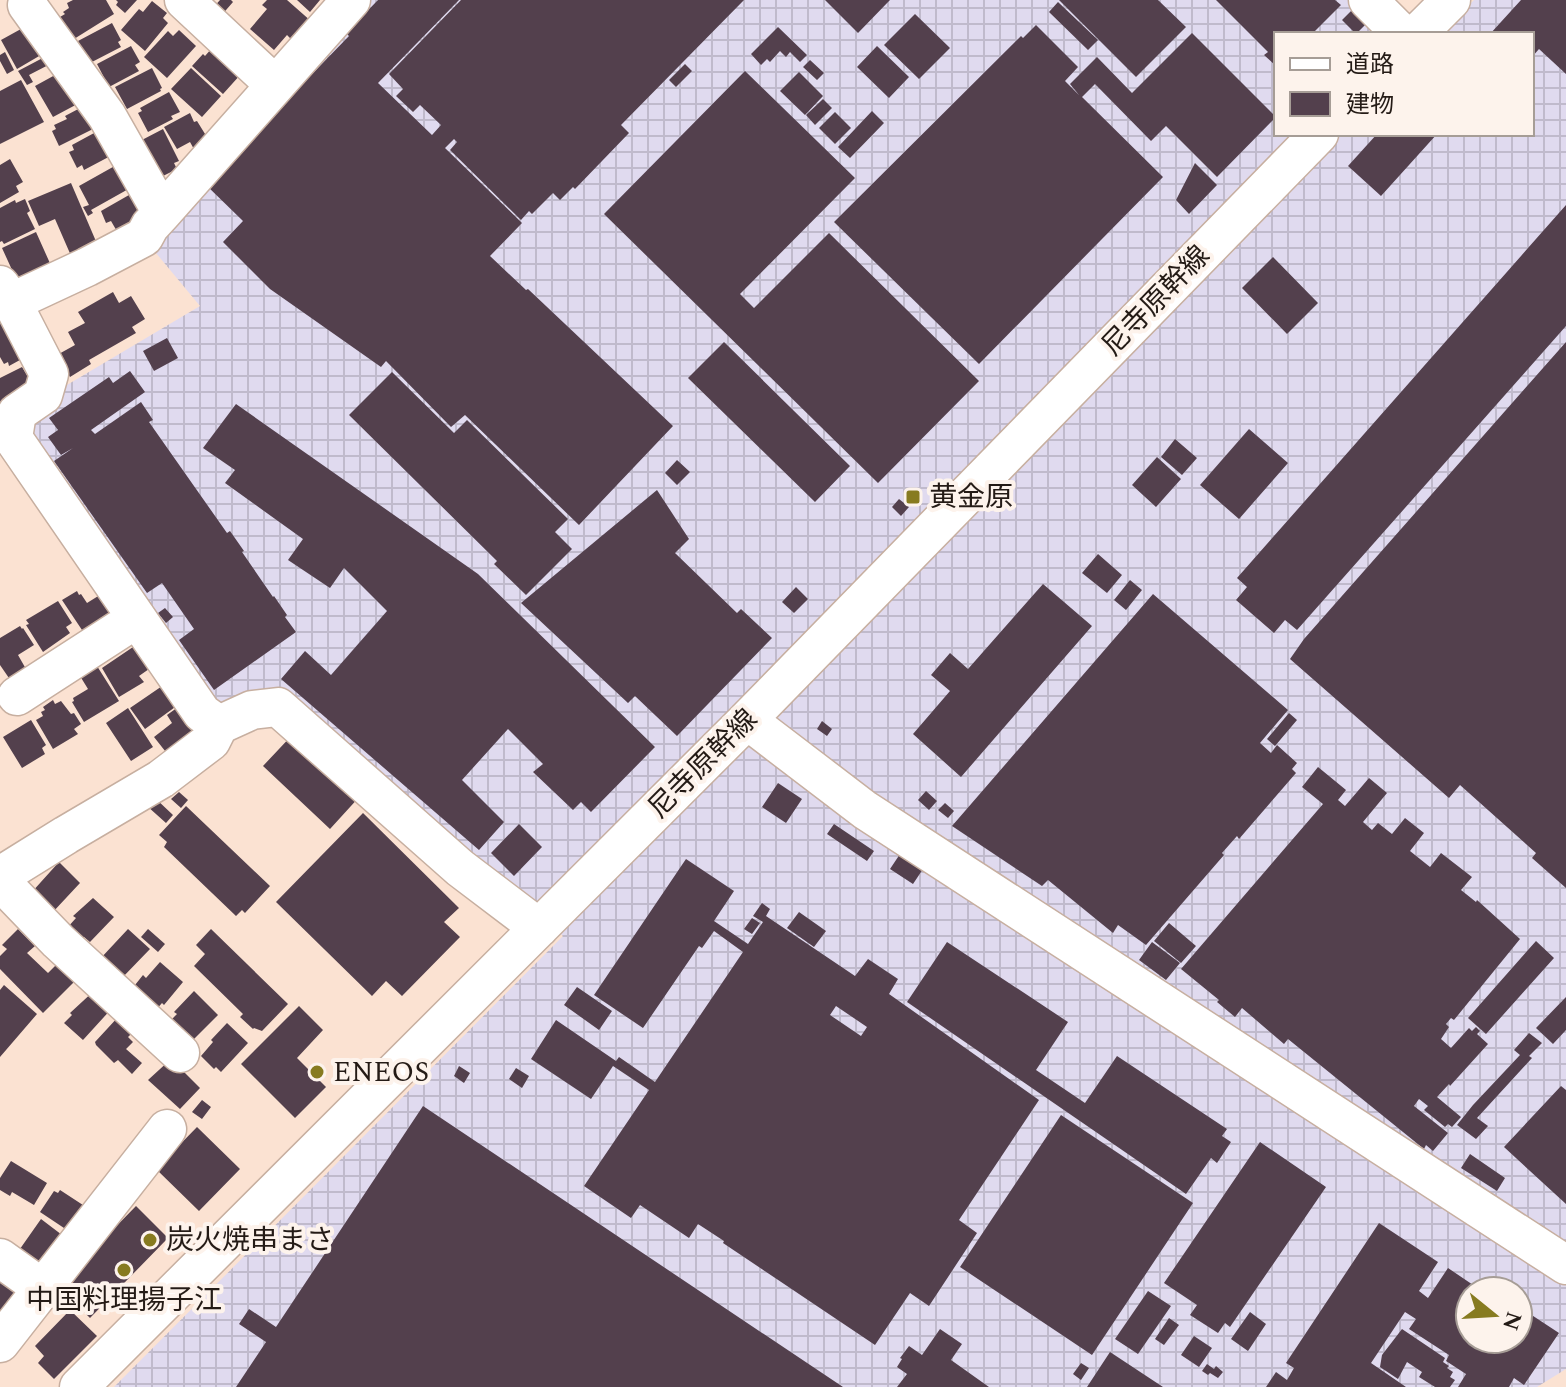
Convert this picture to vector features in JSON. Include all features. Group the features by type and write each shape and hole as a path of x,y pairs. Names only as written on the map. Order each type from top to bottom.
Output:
{"street":[{"path":"184,0 275,85"},
{"path":"219,725 202,713 13,438 17,413 43,395 49,374 3,291 87,267 144,237 150,226 351,0"},
{"path":"1368,0 1400,32"},
{"path":"21,8 107,116 162,213"},
{"name":"尼寺原幹線","path":"79,1387 747,720 1317,136"},
{"path":"17,696 136,619"},
{"path":"160,1045 51,948 0,878 161,779 211,741 219,725 252,710 278,707 460,868 539,928"},
{"path":"747,720 865,810 1566,1265"},
{"path":"0,1343 167,1129"},
{"path":"0,1258 42,1288"}],"shaded area":[{"path":"357,0 1365,0 1397,32 1274,32 1274,136 1534,136 1534,32 1442,32 1474,0 1566,0 1566,1369 1537,1387 114,1387 563,936 275,692 233,707 202,701 13,417 200,306 146,241"}],"building":[{"path":"73,0 106,0 114,14 74,39 60,17 69,8 67,3"},
{"path":"116,0 137,0 125,13 116,5"},
{"path":"220,0 233,2 220,17 212,9"},
{"path":"267,0 287,0 312,22 294,42 287,35 274,50 250,29 267,9 262,5"},
{"path":"297,0 320,0 310,12"},
{"path":"378,0 459,0 378,83 432,135 441,125 420,105 413,112 396,96 403,89 389,74 461,0 744,0 621,125 629,133 575,189 573,187 560,200 553,193 532,214 529,211 521,220 450,150 457,142 454,139 445,148 522,223 490,256 673,426 579,525 465,415 451,427 386,361 381,367 270,289 223,242 243,221 205,184 349,36 346,33"},
{"path":"825,0 890,0 858,33"},
{"path":"1059,0 1158,0 1186,27 1136,77"},
{"path":"1216,0 1335,0 1341,5 1314,32 1274,32 1274,64 1264,55 1268,52"},
{"path":"1521,0 1566,0 1566,74 1539,49 1534,55 1534,32 1492,32"},
{"path":"152,1 167,13 163,18 168,23 145,51 121,30 139,9 143,12"},
{"path":"1058,2 1098,40 1088,50 1049,12"},
{"path":"1352,10 1366,24 1354,32 1342,20"},
{"path":"915,14 950,48 919,79 884,45"},
{"path":"112,23 121,40 118,42 121,47 90,63 78,41"},
{"path":"30,24 46,52 17,69 1,40"},
{"path":"1036,25 1078,67 1065,81 1079,95 1070,84 1097,57 1132,93 1192,33 1274,115 1274,119 1217,177 1166,126 1151,141 1095,84 1082,97 1163,177 979,364 834,222 1021,36 1023,38"},
{"path":"778,27 807,55 800,62 790,52 786,57 780,51 770,62 767,59 761,65 751,54"},
{"path":"179,30 196,46 167,78 144,57 168,31 173,36"},
{"path":"131,46 140,62 135,65 139,71 109,87 97,64"},
{"path":"877,46 909,77 889,98 857,67"},
{"path":"212,48 241,74 223,94 192,66"},
{"path":"5,52 14,70 7,74 0,61 0,55"},
{"path":"54,52 58,60 29,75 33,82 27,85 18,71"},
{"path":"810,60 824,73 817,80 803,67"},
{"path":"685,64 692,71 676,87 669,80"},
{"path":"152,68 161,91 127,109 115,87"},
{"path":"191,68 221,96 202,117 171,89"},
{"path":"66,69 83,101 53,117 35,86"},
{"path":"745,71 855,178 740,294 754,308 829,233 979,381 878,483 604,214"},
{"path":"799,72 823,96 805,115 780,91"},
{"path":"21,80 44,122 0,144 0,91"},
{"path":"169,92 180,112 148,132 138,113 142,111 140,108"},
{"path":"823,99 832,108 815,125 806,115"},
{"path":"82,107 103,124 59,146 52,131 56,129 54,125"},
{"path":"872,111 884,123 850,158 838,147"},
{"path":"835,112 851,128 835,144 819,128"},
{"path":"190,113 210,142 195,151 190,142 177,149 164,127"},
{"path":"107,126 118,152 84,170 82,165 77,168 69,152 74,150 72,145"},
{"path":"163,129 179,161 174,163 177,169 159,178 140,141"},
{"path":"1375,136 1435,136 1381,196 1348,166"},
{"path":"10,159 23,182 16,186 19,192 0,203 0,165"},
{"path":"120,163 132,187 91,210 93,213 88,216 83,207 89,205 79,186"},
{"path":"1195,163 1217,185 1189,214 1176,200"},
{"path":"71,183 98,246 72,258 55,219 39,226 28,201"},
{"path":"129,195 145,213 122,240 111,221 106,223 101,211"},
{"path":"25,199 30,211 27,213 35,229 4,244 0,242 0,208 15,200 16,203"},
{"path":"1566,205 1566,326 1297,630 1285,620 1274,633 1236,600 1247,587 1237,578"},
{"path":"36,232 53,270 18,283 2,248"},
{"path":"1273,257 1318,303 1287,334 1242,288"},
{"path":"113,292 119,303 131,296 145,319 132,327 136,333 89,360 91,364 70,377 57,355 75,345 68,332 85,323 78,312"},
{"path":"0,308 29,355 9,366 0,357"},
{"path":"167,338 178,358 154,371 143,351"},
{"path":"724,342 850,466 815,502 688,378"},
{"path":"1566,342 1566,888 1532,858 1536,853 1460,785 1449,798 1290,659 1304,639"},
{"path":"22,367 31,382 0,408 0,378"},
{"path":"130,371 145,392 91,430 95,434 141,402 153,420 149,422 227,533 230,531 244,551 296,632 214,690 179,640 194,629 162,583 147,593 54,461 73,448 61,455 48,437 58,430 49,418 109,377 113,383"},
{"path":"392,372 454,433 467,420 568,519 555,532 572,549 526,595 494,564 497,561 349,415"},
{"path":"236,404 478,574 655,747 591,812 581,802 573,810 533,772 543,764 508,729 462,780 504,822 479,850 281,679 305,651 331,675 387,611 344,568 330,588 288,560 303,539 225,483 235,470 203,448"},
{"path":"1249,429 1288,463 1239,519 1200,485"},
{"path":"1175,439 1197,458 1182,475 1161,457"},
{"path":"1157,457 1181,479 1156,507 1132,485"},
{"path":"677,460 690,472 677,485 665,473"},
{"path":"657,490 689,539 675,553 737,613 741,609 772,638 677,736 635,696 628,703 521,603"},
{"path":"899,499 909,507 901,516 892,507"},
{"path":"1098,554 1122,575 1107,593 1082,573"},
{"path":"1130,580 1142,590 1126,610 1114,600"},
{"path":"1043,584 1092,626 961,777 913,734 950,691 931,675 950,653 968,669"},
{"path":"796,587 808,599 794,613 782,602"},
{"path":"77,591 87,603 103,593 115,612 86,636 62,600"},
{"path":"1153,594 1288,710 1260,743 1271,753 1277,745 1297,763 1292,769 1296,773 1239,839 1237,836 1222,853 1224,855 1146,945 1118,925 1113,933 1048,880 1042,886 952,826"},
{"path":"58,601 72,623 66,627 70,633 43,652 26,620"},
{"path":"165,608 173,617 166,623 158,613"},
{"path":"20,626 34,645 18,655 26,669 11,681 0,665 0,638"},
{"path":"133,647 149,669 139,676 144,682 119,697 102,668"},
{"path":"97,666 119,701 84,722 72,702 73,698 88,689 80,676"},
{"path":"168,682 182,702 145,729 130,708"},
{"path":"53,700 55,704 61,701 81,724 74,729 78,734 53,749 36,720 43,716 43,707"},
{"path":"185,702 200,733 169,756 154,737 172,723 167,715"},
{"path":"128,708 153,747 131,761 106,723"},
{"path":"1289,713 1297,720 1275,746 1267,739"},
{"path":"31,720 46,745 42,748 45,754 22,768 3,737"},
{"path":"822,721 832,729 827,736 817,729"},
{"path":"295,732 361,795 330,829 263,766"},
{"path":"1318,767 1346,790 1338,800 1345,806 1369,778 1387,793 1363,822 1372,830 1378,823 1392,834 1405,818 1424,833 1410,851 1430,867 1441,853 1472,877 1461,890 1477,900 1520,939 1454,1020 1451,1018 1446,1024 1449,1027 1441,1039 1451,1048 1469,1028 1472,1031 1476,1027 1480,1031 1477,1034 1488,1044 1437,1097 1461,1117 1452,1127 1448,1124 1445,1127 1424,1110 1428,1106 1419,1099 1414,1106 1448,1133 1433,1151 1426,1145 1424,1149 1288,1039 1284,1044 1242,1008 1235,1017 1181,969 1323,804 1302,787"},
{"path":"778,783 802,799 786,823 762,807"},
{"path":"926,791 937,801 929,810 918,800"},
{"path":"179,792 188,800 181,808 171,799"},
{"path":"155,798 173,815 166,823 147,806"},
{"path":"945,803 954,811 948,818 938,810"},
{"path":"186,806 270,886 245,913 242,910 236,916 164,847 167,842 159,835"},
{"path":"363,813 459,908 444,922 460,937 402,996 386,981 372,996 276,902"},
{"path":"519,824 542,847 514,876 491,853"},
{"path":"834,824 874,851 867,861 827,834"},
{"path":"900,854 923,869 913,884 890,869"},
{"path":"686,859 734,891 714,921 748,944 763,922 753,916 762,903 770,909 766,916 855,976 868,959 898,979 889,994 1039,1100 959,1220 977,1233 929,1306 910,1293 875,1345 698,1224 689,1238 640,1205 631,1218 584,1186 649,1090 613,1066 591,1099 531,1059 556,1020 616,1061 619,1057 655,1082 743,952 714,931 702,948 699,946 643,1028 594,995","holes":["836,1006 867,1027 861,1036 830,1015"]},
{"path":"59,862 80,883 52,913 31,893"},
{"path":"93,898 114,917 90,942 84,937 80,941 67,928 76,918 73,916"},
{"path":"799,912 826,931 814,947 787,928"},
{"path":"752,918 760,923 752,934 744,929"},
{"path":"1169,923 1196,946 1181,963 1154,941"},
{"path":"18,929 35,946 27,953 48,973 59,962 78,978 43,1013 0,969 0,956 7,949 2,945"},
{"path":"128,929 150,949 121,979 100,959"},
{"path":"148,929 165,944 158,952 141,937"},
{"path":"211,929 288,1004 262,1031 253,1029 240,1017 243,1014 194,966 205,954 196,945"},
{"path":"1536,941 1554,958 1486,1034 1468,1018"},
{"path":"947,942 1068,1022 1036,1070 1085,1103 1117,1056 1227,1129 1222,1136 1231,1142 1217,1163 1211,1158 1186,1194 907,1002"},
{"path":"1152,942 1180,963 1166,980 1139,960"},
{"path":"160,962 183,982 155,1011 131,990 143,975 146,978"},
{"path":"4,985 37,1014 0,1057 0,990"},
{"path":"577,987 612,1011 599,1030 564,1005"},
{"path":"96,989 114,1006 83,1040 64,1023 72,1015 70,1013"},
{"path":"194,991 218,1015 193,1040 168,1023"},
{"path":"1566,997 1566,1030 1553,1044 1536,1028"},
{"path":"299,1006 323,1030 297,1058 326,1087 295,1118 241,1064"},
{"path":"119,1016 137,1028 128,1037 133,1042 126,1049 142,1063 132,1074 118,1060 114,1063 95,1042"},
{"path":"227,1023 248,1043 221,1072 201,1056"},
{"path":"1529,1033 1542,1043 1477,1118 1488,1126 1476,1139 1457,1125 1520,1055 1514,1050"},
{"path":"171,1059 200,1088 180,1109 148,1080"},
{"path":"459,1066 470,1073 464,1083 454,1076"},
{"path":"516,1068 529,1076 522,1088 509,1079"},
{"path":"1561,1086 1566,1090 1566,1204 1504,1147"},
{"path":"202,1100 211,1107 202,1119 192,1112"},
{"path":"423,1106 843,1387 236,1387 266,1342 239,1324 249,1309 276,1327"},
{"path":"1061,1115 1193,1203 1092,1355 960,1267"},
{"path":"197,1127 240,1169 199,1211 156,1169"},
{"path":"1260,1142 1326,1187 1230,1327 1225,1323 1218,1333 1190,1315 1197,1305 1164,1283"},
{"path":"1470,1154 1505,1178 1497,1191 1461,1168"},
{"path":"11,1161 47,1183 34,1205 12,1192 10,1196 0,1190 0,1178"},
{"path":"60,1190 86,1207 70,1232 40,1212 54,1191 58,1193"},
{"path":"136,1206 168,1238 90,1318 58,1286"},
{"path":"41,1219 66,1238 35,1271 15,1256"},
{"path":"1379,1223 1438,1262 1419,1291 1428,1298 1448,1268 1458,1275 1454,1275 1454,1355 1534,1355 1534,1317 1559,1333 1524,1385 1514,1378 1509,1387 1458,1387 1466,1374 1446,1361 1449,1355 1409,1329 1416,1319 1405,1312 1371,1363 1406,1387 1266,1387 1276,1372 1287,1380 1294,1368 1286,1363"},
{"path":"0,1277 19,1290 0,1317"},
{"path":"1148,1291 1171,1306 1138,1354 1115,1339"},
{"path":"55,1292 67,1302 57,1313 46,1303"},
{"path":"70,1310 97,1336 54,1379 38,1363 44,1356 35,1346"},
{"path":"1250,1312 1266,1324 1248,1351 1231,1339"},
{"path":"1169,1318 1179,1325 1164,1345 1155,1339"},
{"path":"940,1329 962,1344 951,1360 989,1387 897,1387 907,1374 897,1367 900,1358 909,1346 922,1355"},
{"path":"1402,1329 1445,1358 1443,1362 1453,1372 1450,1377 1455,1380 1450,1387 1435,1387 1419,1377 1422,1372 1407,1362 1398,1379 1380,1367 1382,1355"},
{"path":"1194,1336 1212,1348 1199,1367 1181,1355"},
{"path":"1110,1352 1163,1387 1087,1387"},
{"path":"1081,1363 1089,1368 1081,1380 1073,1374"},
{"path":"1207,1364 1223,1372 1218,1378 1210,1373 1208,1375 1202,1371"}],"place":[{"name":"黄金原","path":"913,497"},
{"name":"ENEOS","path":"317,1072"},
{"name":"炭火焼串まさ","path":"150,1240"},
{"name":"中国料理揚子江","path":"124,1270"}]}
